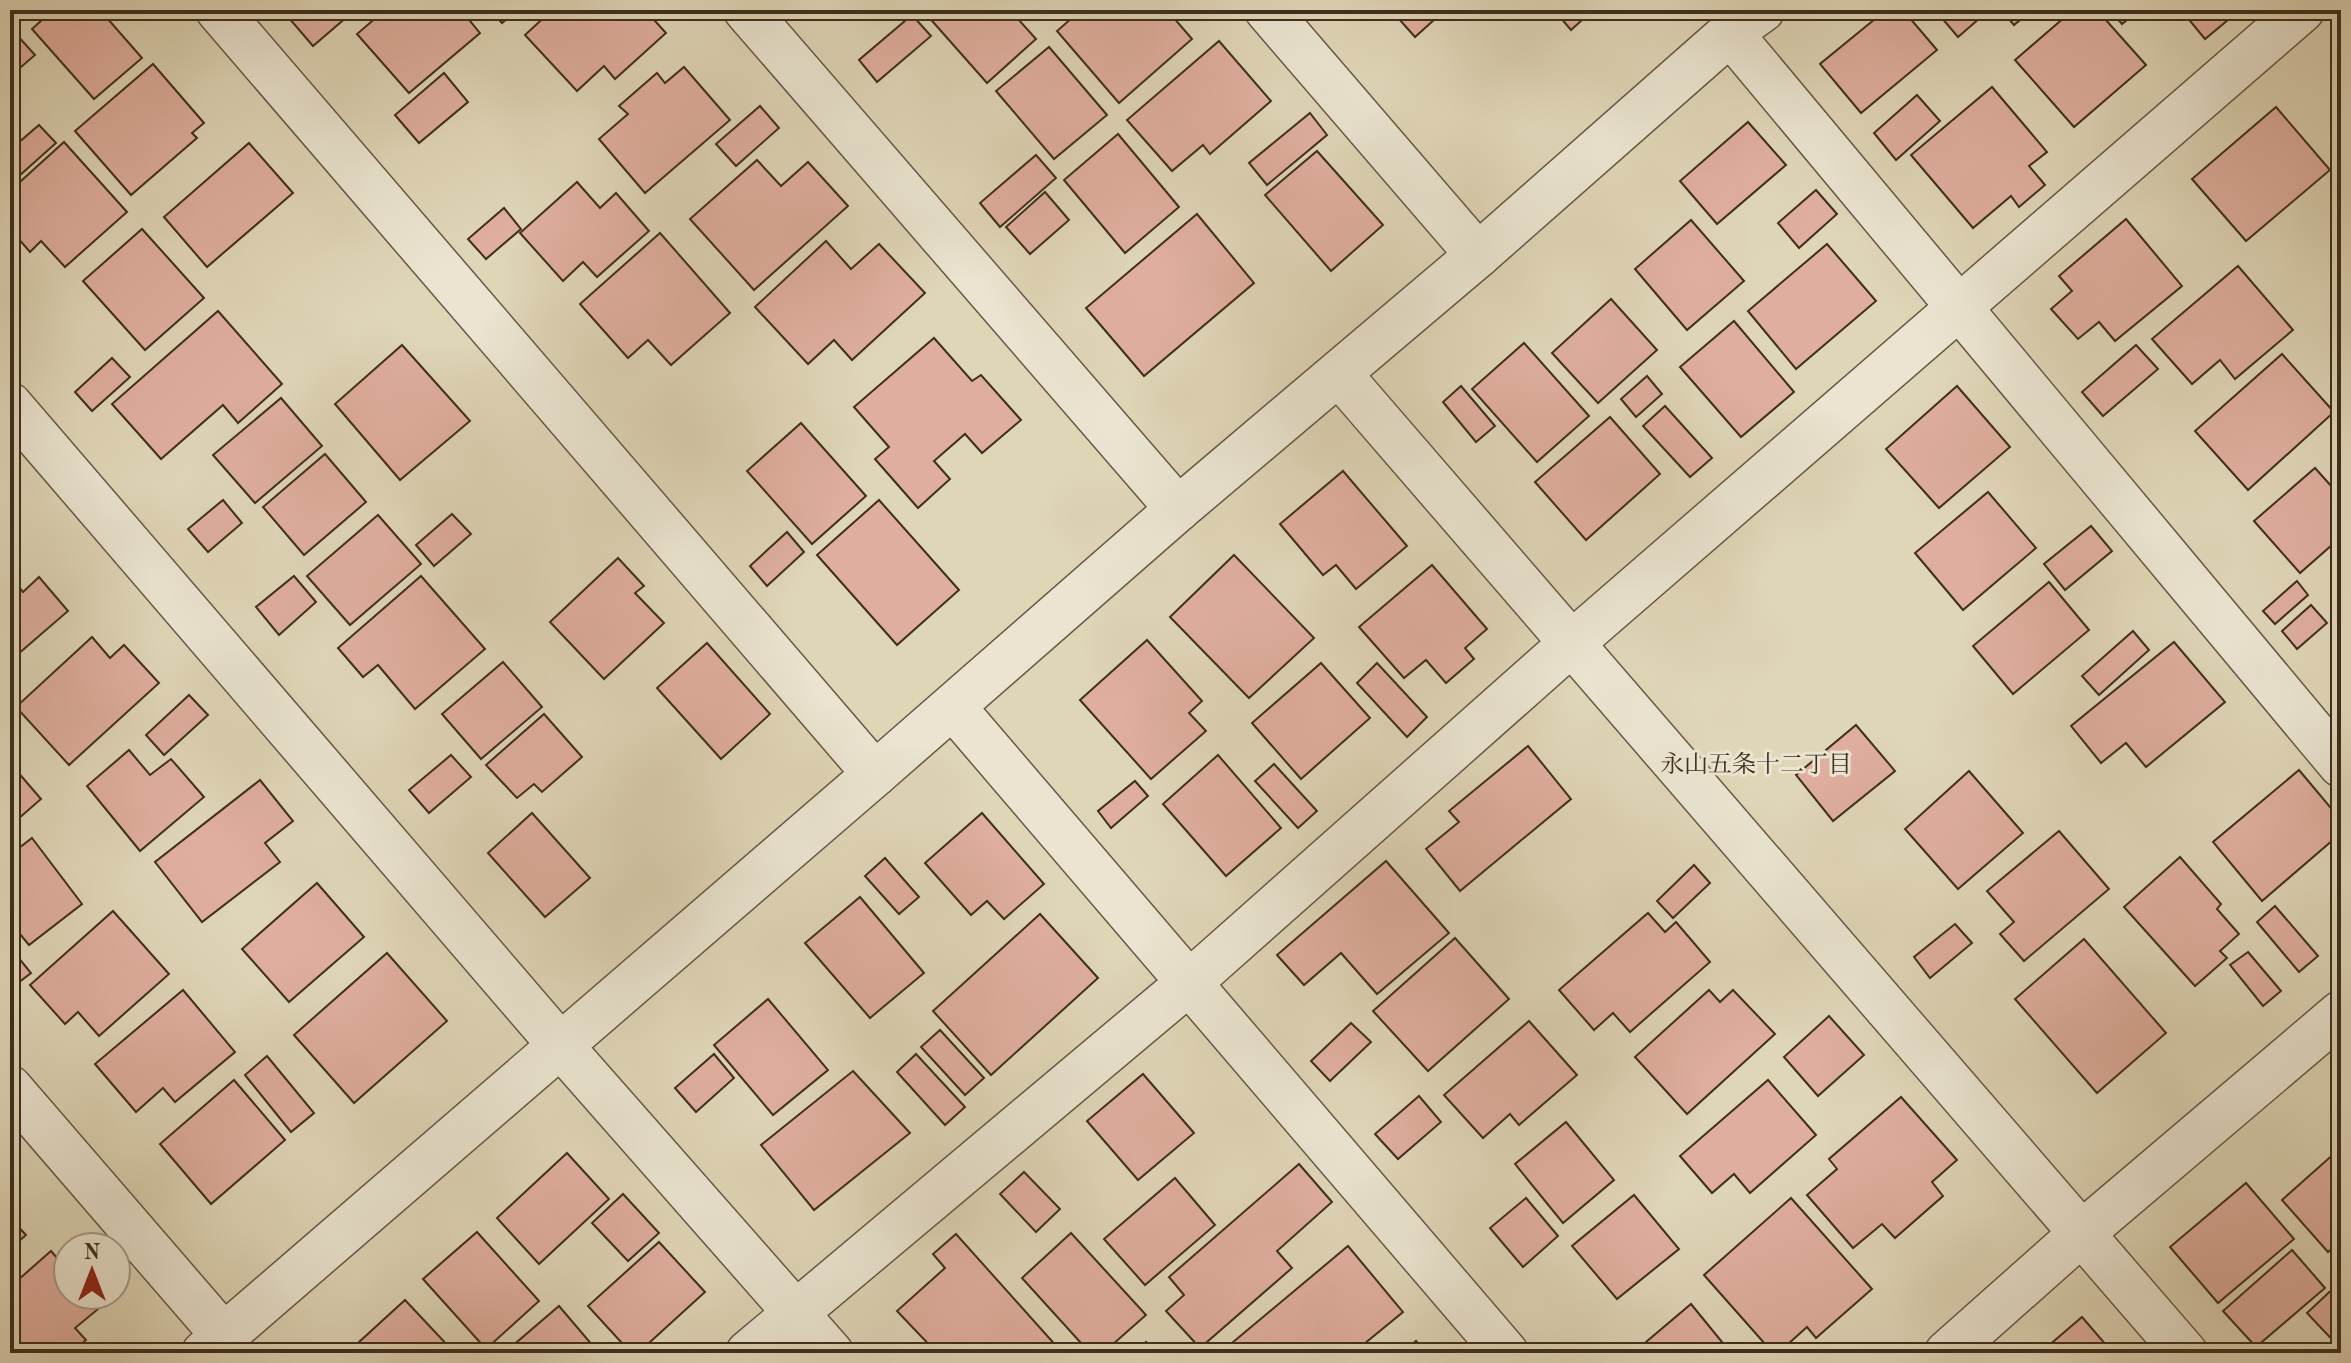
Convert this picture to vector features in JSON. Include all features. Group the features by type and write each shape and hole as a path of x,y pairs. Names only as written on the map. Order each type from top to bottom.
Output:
{"street":[{"path":"218,10 875,774"},
{"path":"746,10 1178,509"},
{"path":"1267,10 1478,255"},
{"path":"748,1353 1191,981 1573,642 2302,10"},
{"path":"10,1088 214,1344 1746,21 1958,308 2341,765"},
{"path":"1339,374 2185,1353"},
{"path":"10,405 560,1045 831,1353"},
{"path":"953,707 1191,981 1506,1353"},
{"path":"1947,1353 2082,1233 2341,1013"}],"building":[{"path":"10,10 33,10 10,30"},
{"path":"53,10 100,10 142,58 94,99 32,29"},
{"path":"282,10 355,10 313,46"},
{"path":"385,10 461,10 480,33 409,93 357,34"},
{"path":"490,10 517,10 502,23"},
{"path":"552,10 645,10 666,33 615,79 604,66 577,91 525,35"},
{"path":"931,10 1010,10 1036,39 987,83 926,14"},
{"path":"1081,10 1167,10 1192,39 1119,103 1057,31"},
{"path":"1391,10 1445,10 1415,37"},
{"path":"1554,10 1593,10 1571,30"},
{"path":"1886,10 1903,10 1937,50 1861,113 1820,64"},
{"path":"1935,10 1987,10 1988,11 1958,37"},
{"path":"2001,10 2032,10 2014,25"},
{"path":"2073,10 2097,10 2146,65 2074,127 2015,60"},
{"path":"2110,10 2139,10 2122,24"},
{"path":"2181,10 2240,10 2205,39"},
{"path":"912,15 931,36 877,82 859,60"},
{"path":"15,33 35,55 13,74 10,71 10,37"},
{"path":"1219,41 1271,101 1210,154 1203,145 1172,171 1127,120"},
{"path":"1049,47 1107,115 1054,159 996,91"},
{"path":"153,64 204,123 192,133 197,138 131,195 75,131"},
{"path":"684,67 730,120 645,193 599,139 628,114 619,106 657,73 665,83"},
{"path":"444,73 468,102 419,143 395,115"},
{"path":"1992,87 2047,152 2029,166 2045,185 2019,207 2011,196 1973,228 1911,155"},
{"path":"1917,95 1940,121 1896,160 1874,133"},
{"path":"760,106 779,128 736,166 716,144"},
{"path":"2276,107 2330,170 2246,241 2192,179"},
{"path":"1310,113 1327,135 1267,185 1249,163"},
{"path":"1748,122 1786,165 1717,224 1680,181"},
{"path":"39,125 56,143 19,176 10,165 10,150"},
{"path":"1118,134 1179,207 1125,253 1064,180"},
{"path":"64,142 127,212 65,267 41,241 30,252 10,229 10,191"},
{"path":"249,143 293,193 207,267 164,217"},
{"path":"1317,151 1383,225 1331,271 1265,195"},
{"path":"1036,155 1056,178 1000,227 980,203"},
{"path":"757,160 781,186 808,162 848,206 754,290 690,219"},
{"path":"577,182 600,208 616,193 649,231 597,277 583,262 563,281 520,233"},
{"path":"1816,190 1837,214 1799,248 1778,223"},
{"path":"1045,192 1069,220 1030,254 1006,227"},
{"path":"504,208 521,229 486,259 468,239"},
{"path":"1197,214 1254,283 1144,376 1086,308"},
{"path":"2126,219 2182,286 2115,341 2099,322 2078,339 2051,309 2072,291 2059,276"},
{"path":"1691,220 1744,281 1687,330 1635,269"},
{"path":"142,229 204,298 145,350 83,281"},
{"path":"660,233 730,313 671,365 648,340 628,358 580,304"},
{"path":"826,241 851,269 879,244 925,293 852,360 834,340 808,364 755,307"},
{"path":"1827,244 1876,301 1796,369 1748,311"},
{"path":"2341,246 2341,262 2333,253"},
{"path":"2238,266 2293,330 2235,379 2220,360 2192,384 2152,339"},
{"path":"1611,299 1657,350 1598,403 1552,353"},
{"path":"218,311 282,384 238,423 223,405 161,459 112,404"},
{"path":"1734,321 1794,392 1741,437 1680,367"},
{"path":"934,338 972,381 981,375 1021,420 982,453 965,434 934,461 950,479 918,508 875,459 889,447 854,407"},
{"path":"1524,343 1589,416 1537,462 1472,389"},
{"path":"402,345 470,421 400,480 335,404"},
{"path":"2136,345 2158,369 2103,416 2082,392"},
{"path":"2282,354 2334,412 2248,490 2195,431"},
{"path":"112,358 130,377 92,411 75,392"},
{"path":"1647,376 1662,394 1636,417 1621,399"},
{"path":"1461,386 1495,426 1476,442 1443,402"},
{"path":"1957,386 2010,447 1939,508 1886,449"},
{"path":"281,398 322,446 255,503 213,455"},
{"path":"1665,406 1712,458 1690,477 1643,426"},
{"path":"1610,417 1660,474 1586,540 1535,482"},
{"path":"801,423 866,496 812,544 747,471"},
{"path":"325,454 366,502 304,555 263,507"},
{"path":"2315,468 2341,497 2341,537 2300,573 2254,521"},
{"path":"1343,471 1407,546 1356,589 1336,565 1323,575 1280,524"},
{"path":"1988,492 2036,548 1963,610 1915,553"},
{"path":"223,500 242,523 208,552 188,529"},
{"path":"879,500 959,590 897,645 817,555"},
{"path":"452,514 471,534 434,566 416,545"},
{"path":"378,515 421,564 350,625 307,576"},
{"path":"2091,526 2112,551 2065,590 2044,564"},
{"path":"787,532 804,552 767,586 750,566"},
{"path":"1234,555 1314,638 1249,698 1170,617"},
{"path":"618,558 644,586 635,593 664,623 604,679 550,622"},
{"path":"1432,565 1487,629 1465,648 1474,659 1446,683 1426,660 1404,678 1359,627"},
{"path":"10,576 23,592 39,577 68,611 10,661"},
{"path":"294,576 316,602 279,635 256,607"},
{"path":"421,576 485,649 415,709 378,665 363,677 338,648"},
{"path":"2297,581 2308,595 2275,624 2263,611"},
{"path":"2049,582 2089,630 2013,694 1973,646"},
{"path":"2311,605 2327,623 2297,649 2282,631"},
{"path":"2133,631 2149,650 2099,695 2082,676"},
{"path":"92,637 110,658 124,645 159,683 69,765 16,707"},
{"path":"1147,640 1202,701 1189,713 1206,731 1151,779 1080,700"},
{"path":"2174,642 2225,702 2146,767 2126,743 2101,763 2071,726"},
{"path":"707,643 770,714 721,759 657,688"},
{"path":"503,662 542,707 481,759 442,714"},
{"path":"1321,663 1370,718 1301,779 1252,723"},
{"path":"1377,663 1427,717 1407,737 1357,683"},
{"path":"189,695 208,715 164,755 146,735"},
{"path":"544,714 582,757 542,792 534,784 517,798 486,765"},
{"path":"1856,725 1895,771 1833,821 1796,775"},
{"path":"1528,746 1571,799 1460,891 1426,849 1459,822 1449,811"},
{"path":"129,750 150,775 171,759 204,797 140,851 87,786"},
{"path":"451,755 471,777 429,813 409,790"},
{"path":"1218,755 1281,828 1226,876 1163,804"},
{"path":"10,763 41,799 10,826"},
{"path":"1274,764 1317,811 1298,828 1255,781"},
{"path":"2299,770 2341,820 2341,833 2262,901 2213,842"},
{"path":"1969,771 2023,833 1958,889 1905,829"},
{"path":"260,780 293,821 265,843 280,862 202,922 155,862"},
{"path":"1135,781 1148,796 1111,828 1098,811"},
{"path":"532,813 590,878 545,917 488,853"},
{"path":"982,813 1044,884 1004,919 987,901 971,915 925,863"},
{"path":"2059,831 2109,889 2024,961 2000,934 2014,922 1987,891"},
{"path":"32,838 82,904 29,945 10,922 10,855"},
{"path":"2180,857 2221,904 2217,909 2239,934 2220,951 2227,958 2195,986 2124,907"},
{"path":"885,858 919,897 899,914 865,876"},
{"path":"1386,861 1449,933 1377,994 1341,953 1304,985 1277,955"},
{"path":"1694,865 1710,883 1673,918 1657,901"},
{"path":"317,883 364,937 289,1002 242,949"},
{"path":"860,897 924,973 870,1018 805,943"},
{"path":"2275,906 2318,956 2299,972 2257,922"},
{"path":"113,911 169,974 99,1036 78,1012 65,1024 30,985"},
{"path":"1648,913 1665,932 1676,922 1710,962 1630,1032 1613,1013 1594,1030 1559,990"},
{"path":"1040,914 1098,978 991,1075 933,1011"},
{"path":"1955,924 1972,943 1930,978 1914,957"},
{"path":"1455,938 1509,999 1428,1071 1373,1011"},
{"path":"2084,939 2166,1033 2097,1093 2015,999"},
{"path":"13,951 31,973 10,989 10,953"},
{"path":"2248,952 2281,991 2263,1006 2230,965"},
{"path":"387,953 447,1021 354,1103 294,1035"},
{"path":"183,990 235,1052 175,1102 163,1088 136,1112 95,1064"},
{"path":"1709,990 1720,1002 1733,990 1775,1034 1687,1114 1635,1057"},
{"path":"768,999 828,1070 773,1115 714,1045"},
{"path":"1829,1016 1864,1055 1818,1096 1784,1057"},
{"path":"1529,1021 1577,1075 1519,1125 1510,1114 1483,1138 1444,1095"},
{"path":"1351,1023 1371,1042 1330,1081 1311,1061"},
{"path":"940,1030 984,1078 965,1095 921,1047"},
{"path":"714,1054 734,1078 696,1112 675,1088"},
{"path":"916,1054 965,1107 945,1125 897,1072"},
{"path":"267,1056 314,1113 291,1132 245,1075"},
{"path":"853,1071 910,1133 814,1210 761,1145"},
{"path":"1143,1074 1194,1133 1138,1180 1087,1121"},
{"path":"234,1080 285,1140 211,1204 160,1144"},
{"path":"1768,1080 1816,1135 1750,1193 1734,1174 1712,1193 1680,1156"},
{"path":"1419,1096 1441,1122 1398,1159 1375,1134"},
{"path":"1901,1097 1957,1160 1932,1182 1943,1196 1895,1238 1882,1224 1853,1248 1807,1195 1837,1169 1829,1159"},
{"path":"1566,1122 1614,1180 1563,1223 1515,1164"},
{"path":"2337,1151 2341,1155 2341,1241 2328,1252 2282,1200"},
{"path":"567,1153 609,1199 539,1264 497,1218"},
{"path":"1299,1164 1332,1202 1277,1251 1292,1268 1200,1348 1166,1311 1184,1295 1169,1277"},
{"path":"1024,1172 1060,1209 1036,1232 1000,1194"},
{"path":"1175,1178 1215,1225 1145,1285 1104,1239"},
{"path":"2246,1183 2294,1239 2218,1303 2170,1247"},
{"path":"623,1194 659,1233 628,1261 592,1223"},
{"path":"1634,1195 1679,1249 1617,1299 1572,1246"},
{"path":"1526,1198 1558,1236 1523,1267 1490,1228"},
{"path":"1791,1198 1872,1289 1816,1338 1807,1327 1778,1353 1773,1353 1704,1275"},
{"path":"10,1218 26,1235 10,1249"},
{"path":"477,1232 539,1301 486,1349 423,1279"},
{"path":"1071,1233 1146,1315 1103,1353 1090,1353 1022,1278"},
{"path":"956,1234 1059,1349 1055,1353 937,1353 897,1311 945,1268 933,1254"},
{"path":"659,1242 705,1292 638,1353 631,1353 588,1306"},
{"path":"1348,1246 1403,1312 1353,1353 1220,1353"},
{"path":"2292,1250 2325,1288 2256,1347 2223,1311"},
{"path":"51,1251 52,1311 96,1311 75,1328 86,1340 71,1353 10,1353 10,1287"},
{"path":"2341,1281 2341,1349 2307,1313"},
{"path":"405,1300 452,1350 449,1353 347,1353"},
{"path":"1691,1304 1731,1353 1633,1353"},
{"path":"559,1306 599,1353 504,1353"},
{"path":"2082,1317 2113,1353 2040,1353"},
{"path":"1416,1341 1427,1353 1402,1353"},
{"path":"1146,1342 1156,1353 1134,1353"}],"district":[{"name":"永山五条十二丁目","path":"1756,766"}]}
